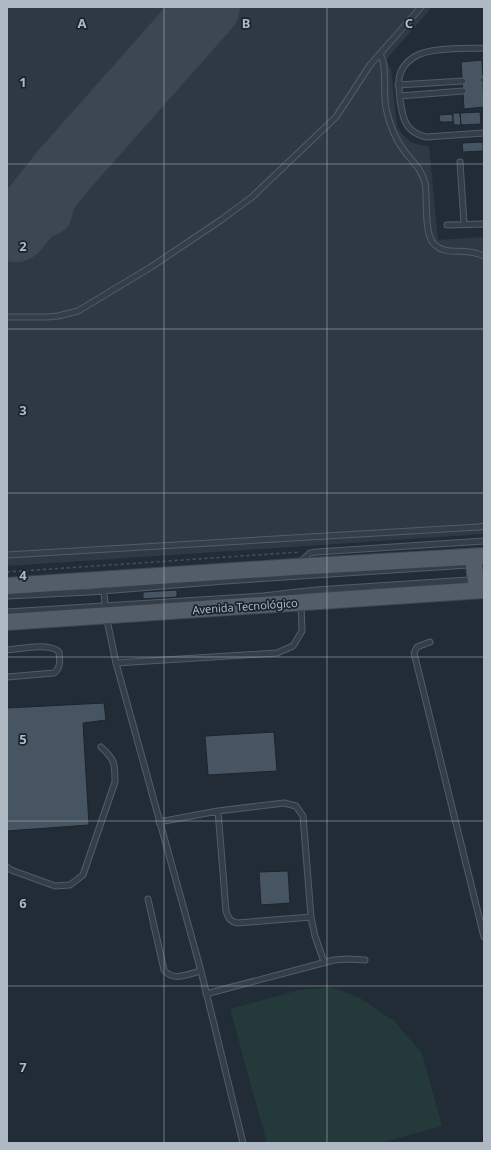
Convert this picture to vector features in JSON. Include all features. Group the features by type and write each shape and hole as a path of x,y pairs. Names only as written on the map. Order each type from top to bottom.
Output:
{"main road":[{"path":"7,586 103,585 294,567 479,573"},
{"name":"Avenida Tecnológico","path":"7,622 106,611 301,602 479,573"}],"lane":[{"path":"7,316 47,317 78,311 150,267 221,220 252,197 336,117 370,65 421,7"},
{"path":"484,48 429,51 419,54 406,64 400,72 398,80 402,114 405,123 418,135 426,137 484,133"},
{"path":"378,56 381,56 383,63 385,104 388,118 400,144 420,172 427,191 428,232 433,243 440,249 452,252 469,251 484,256"},
{"path":"398,85 463,81"},
{"path":"400,96 463,91"},
{"path":"460,162 464,224"},
{"path":"447,225 484,224"},
{"path":"7,555 484,526"},
{"path":"294,567 310,553 484,541"},
{"path":"7,596 103,585 479,573"},
{"path":"7,612 106,611 479,573"},
{"path":"103,585 106,611 116,663 200,971 243,1143"},
{"path":"116,663 277,653 293,646 302,631 301,602"},
{"path":"430,642 417,647 414,653 484,937"},
{"path":"7,650 47,647 54,648 59,652 60,664 58,670 54,673 7,677"},
{"path":"7,867 11,870 55,886 70,885 83,875 115,782 115,768 112,757 101,747"},
{"path":"159,822 218,810 284,803 296,806 303,816 311,917 315,936 324,962"},
{"path":"218,810 226,911 228,918 237,923 311,917"},
{"path":"148,899 164,970 172,977 200,971"},
{"path":"206,994 324,962 347,959 365,960"}],"path":[{"path":"7,572 300,552 310,553"}],"shaded area":[{"path":"7,7 432,7 386,60 391,69 398,128 411,142 429,146 438,240 484,237 484,534 7,566"}],"green space":[{"path":"331,987 360,998 394,1021 422,1053 442,1126 380,1143 267,1143 230,1009 299,990"}],"building":[{"path":"482,60 484,107 464,109 461,62"},
{"path":"480,112 481,124 461,125 460,113"},
{"path":"452,113 460,113 461,125 454,125"},
{"path":"453,114 453,122 440,122 439,115"},
{"path":"483,142 483,151 463,152 462,143"},
{"path":"177,590 177,597 143,599 143,592"},
{"path":"104,703 106,720 83,723 89,825 7,831 7,708"},
{"path":"274,732 277,771 208,775 205,736"},
{"path":"288,871 290,903 261,905 259,872"}],"taxiway":[{"path":"62,172 30,184 21,195 19,203 21,211 25,218 31,223 39,226 48,224 58,219 77,154"}],"runway":[{"path":"16,230 62,172 208,7"}]}
